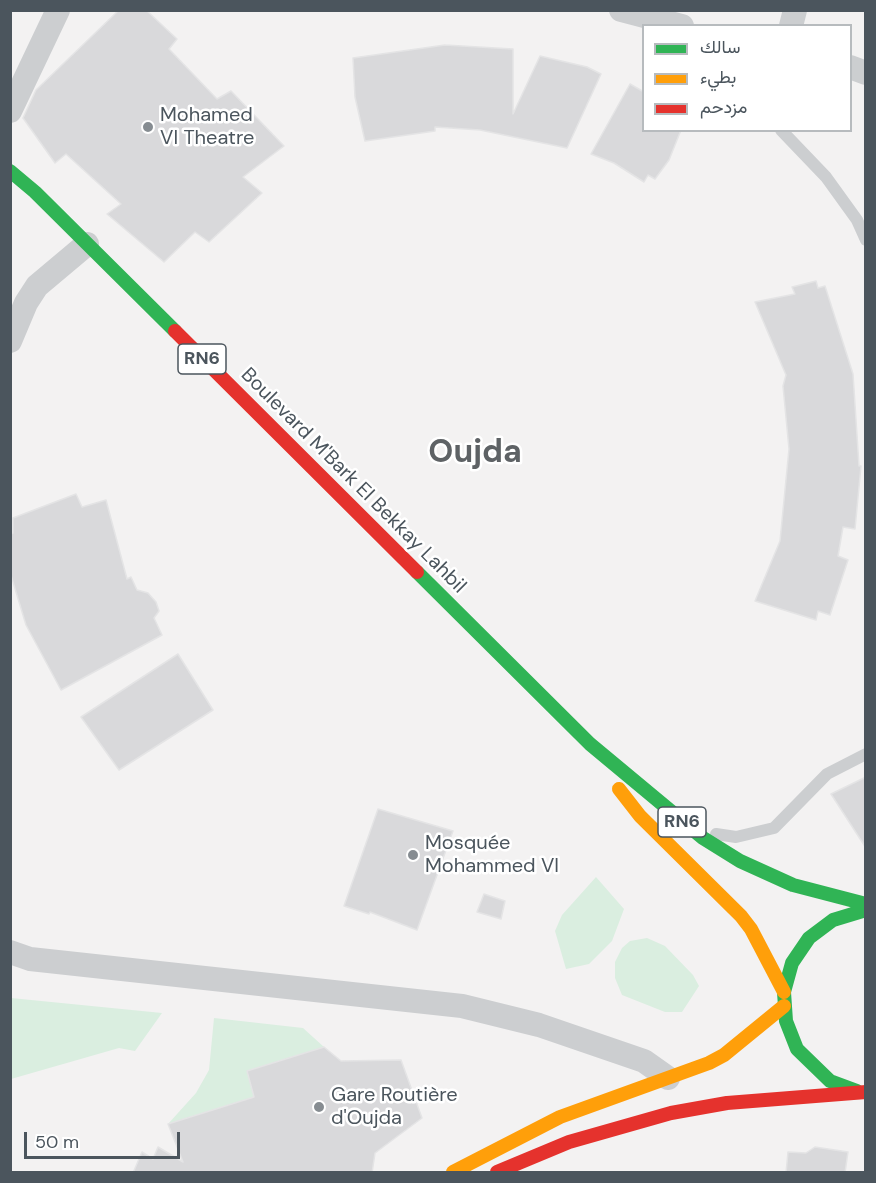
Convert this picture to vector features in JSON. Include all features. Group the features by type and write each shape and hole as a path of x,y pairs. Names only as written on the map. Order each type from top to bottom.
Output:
{"main road":[{"name":"Boulevard M'Bark El Bekkay Lahbil","path":"10,171 87,244 590,744 691,828 740,861 793,885 866,904"},
{"name":"Boulevard M'Bark El Bekkay Lahbil","path":"590,744 617,787 640,816 741,916 751,929 784,999"},
{"name":"RN6","path":"862,1092 830,1081 807,1062 790,1036 784,999 792,963 809,938 832,920 866,910"},
{"path":"453,1173 560,1117 724,1055 784,999"},
{"path":"498,1173 569,1142 671,1113 727,1103 862,1092"}],"street":[{"path":"10,111 58,10"},
{"path":"621,10 673,24"},
{"path":"10,341 26,303 37,286 87,244"},
{"path":"10,952 30,959 462,1006 539,1025 644,1061 668,1078"}],"lane":[{"path":"782,132 826,177 857,220 866,240"},
{"path":"691,828 736,837 774,828 826,774 866,754"}],"green space":[{"path":"596,877 624,909 612,941 589,964 566,969 555,931 562,915"},
{"path":"647,938 665,946 693,975 699,986 682,1012 665,1012 622,995 615,978 615,962 622,948 630,941"},
{"path":"11,998 162,1013 135,1051 119,1048 11,1079"},
{"path":"214,1018 303,1028 324,1047 247,1071 254,1097 168,1124 196,1093 209,1070"}],"building":[{"name":"Mohamed VI Theatre","path":"119,10 146,10 177,39 169,49 217,99 231,91 284,146 243,177 262,193 209,242 195,232 164,262 107,214 121,204 66,154 55,163 23,118 36,90"},
{"path":"445,45 513,49 513,114 540,56 587,67 601,74 567,148 480,130 435,127 435,131 365,141 355,97 353,58"},
{"path":"630,84 642,91 642,132 680,132 669,160 655,179 648,175 644,182 614,163 591,154"},
{"path":"816,281 818,288 825,286 853,374 859,466 861,466 855,529 843,527 838,556 848,560 830,615 818,611 816,620 755,601 780,541 789,449 783,386 786,375 755,302 795,294 792,287"},
{"path":"76,494 82,507 106,500 127,579 131,577 137,590 148,593 156,602 159,611 154,618 162,635 61,690 26,625 10,572 10,534 13,533 13,518"},
{"path":"178,654 213,710 119,770 81,717"},
{"path":"866,777 866,848 831,794"},
{"path":"378,809 453,831 417,930 370,912 369,914 344,906"},
{"path":"484,894 505,901 501,919 477,912"},
{"name":"Gare Routière d'Oujda","path":"324,1047 341,1061 401,1060 422,1118 375,1153 372,1173 133,1173 142,1152 153,1159 158,1147 183,1162 168,1124 254,1097 247,1071"},
{"path":"815,1147 848,1152 845,1173 786,1173 788,1152 806,1153"}],"traffic: fast":[{"path":"10,171 35,192 175,331"},
{"path":"417,572 590,744 703,838 740,861 793,885 866,904"},
{"path":"857,1091 830,1081 797,1049 786,1021 784,992 792,963 809,938 833,920 866,910"}],"traffic: slow":[{"path":"619,789 640,816 741,916 751,929 784,992"},
{"path":"453,1172 560,1117 709,1063 724,1055 784,1006"}],"traffic: jam":[{"path":"175,331 417,572"},
{"path":"497,1172 569,1142 671,1113 727,1103 866,1092"}],"place":[{"name":"Mohamed VI Theatre","path":"148,127"},
{"name":"Mosquée Mohammed VI","path":"413,855"},
{"name":"Gare Routière d'Oujda","path":"319,1107"}],"district":[{"name":"Oujda","path":"475,454"}]}
